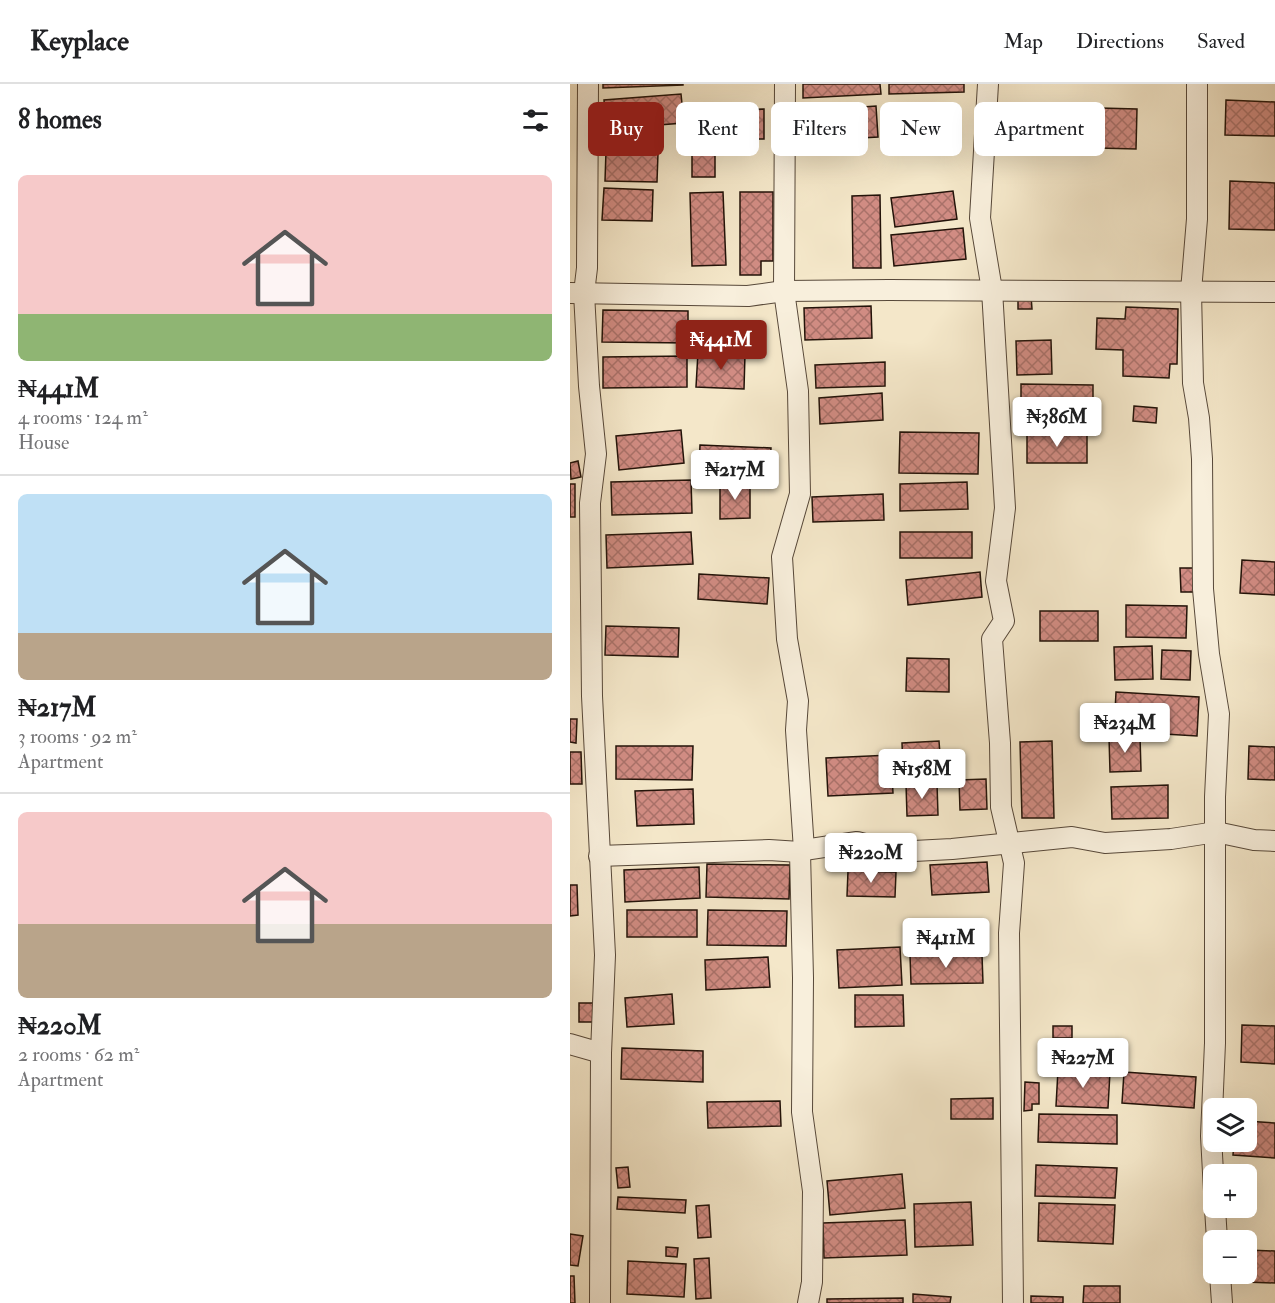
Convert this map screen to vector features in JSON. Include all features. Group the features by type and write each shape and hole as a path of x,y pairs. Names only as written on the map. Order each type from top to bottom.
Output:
{"street":[{"path":"588,84 587,268 577,293 596,454 590,503 589,551 599,856 605,955 601,1053 600,1303"},
{"path":"785,84 784,291 798,391 800,494 782,557 787,639 798,701 796,730 802,851 802,1112 813,1191 812,1282 808,1303"},
{"path":"988,84 980,218 992,290 1005,508 996,581 1004,621 992,639 1000,743 1001,807 1014,863 1010,933 1013,1303"},
{"path":"1197,84 1197,219 1191,291 1193,383 1199,418 1202,459 1203,589 1209,654 1219,714 1215,1043 1211,1136 1213,1164"},
{"path":"577,293 748,296 784,291 1275,292"},
{"path":"599,856 769,850 802,851 857,842 895,852 952,849 1072,837 1104,843 1171,839 1216,832 1254,840 1275,841"},
{"path":"570,1044 601,1053"},
{"path":"1221,1284 1222,1303"}],"building":[{"path":"603,84 683,84 683,85 603,88"},
{"path":"803,84 880,84 881,94 803,98"},
{"path":"889,84 964,84 964,92 889,94"},
{"path":"681,94 682,102 676,102 676,124 664,125 664,102 604,102 604,100"},
{"path":"1226,100 1275,102 1275,136 1225,135"},
{"path":"876,106 878,137 868,138 868,107"},
{"path":"1105,108 1137,109 1136,149 1105,148"},
{"path":"759,109 764,109 764,139 759,139"},
{"path":"606,156 658,156 657,182 605,181"},
{"path":"692,156 715,156 715,177 692,177"},
{"path":"1230,181 1275,183 1275,230 1229,229"},
{"path":"604,188 653,190 652,221 602,220"},
{"path":"953,191 957,219 895,227 891,198"},
{"path":"723,192 726,265 692,266 690,193"},
{"path":"740,192 773,192 773,261 761,261 761,275 740,275"},
{"path":"880,195 881,268 853,268 852,196"},
{"path":"963,228 966,259 894,266 891,235"},
{"path":"1018,296 1031,296 1032,309 1018,309"},
{"path":"871,306 872,338 805,340 804,308"},
{"path":"1126,307 1178,309 1177,364 1170,364 1169,378 1123,376 1123,350 1096,349 1097,318 1125,319"},
{"path":"603,310 688,311 688,343 602,342"},
{"path":"1051,340 1052,374 1017,375 1016,341"},
{"path":"698,352 745,354 744,389 696,387"},
{"path":"687,356 687,387 603,388 603,357"},
{"path":"885,362 885,386 816,388 815,365"},
{"path":"1021,384 1093,385 1093,420 1021,420"},
{"path":"882,393 883,420 820,424 819,398"},
{"path":"1134,406 1157,408 1156,423 1133,421"},
{"path":"681,430 684,463 619,470 616,436"},
{"path":"900,432 979,433 978,474 899,473"},
{"path":"1027,433 1087,434 1087,463 1027,463"},
{"path":"700,445 771,448 769,475 699,471"},
{"path":"578,461 581,477 571,479 570,463"},
{"path":"691,480 692,513 612,515 611,482"},
{"path":"967,482 968,509 900,511 900,484"},
{"path":"750,483 750,518 720,519 720,484"},
{"path":"570,484 575,484 575,517 570,517"},
{"path":"883,494 884,520 813,522 812,497"},
{"path":"691,532 693,564 607,568 606,535"},
{"path":"900,532 972,532 972,558 900,558"},
{"path":"1242,560 1275,562 1275,595 1240,593"},
{"path":"1180,568 1196,568 1196,592 1181,592"},
{"path":"980,572 982,597 908,605 906,580"},
{"path":"699,574 769,578 767,604 698,599"},
{"path":"1126,605 1187,606 1186,638 1126,637"},
{"path":"1040,611 1098,611 1098,641 1040,641"},
{"path":"606,626 679,628 678,657 605,655"},
{"path":"1152,646 1153,679 1115,680 1114,647"},
{"path":"1162,650 1191,651 1190,680 1161,679"},
{"path":"907,658 949,659 949,692 906,691"},
{"path":"1116,692 1199,697 1197,736 1114,731"},
{"path":"570,719 577,719 576,743 570,742"},
{"path":"1140,736 1141,771 1110,772 1109,737"},
{"path":"939,741 941,767 903,769 902,743"},
{"path":"1052,741 1054,818 1022,818 1020,742"},
{"path":"616,746 693,746 692,780 616,779"},
{"path":"1249,746 1275,747 1275,780 1248,779"},
{"path":"570,752 581,752 582,784 570,784"},
{"path":"891,755 893,793 828,796 826,758"},
{"path":"986,779 987,809 960,810 959,780"},
{"path":"937,783 938,815 907,816 906,784"},
{"path":"1168,785 1168,818 1112,819 1111,787"},
{"path":"693,789 694,824 637,826 635,791"},
{"path":"987,862 989,892 932,895 930,865"},
{"path":"707,864 790,865 789,899 706,897"},
{"path":"699,867 700,898 625,902 624,870"},
{"path":"848,871 896,872 895,897 847,896"},
{"path":"570,885 577,885 578,915 570,916"},
{"path":"627,910 697,910 697,937 627,937"},
{"path":"708,910 787,911 786,946 707,945"},
{"path":"900,947 902,985 839,988 837,950"},
{"path":"910,955 982,955 983,983 911,984"},
{"path":"768,957 770,987 706,990 705,960"},
{"path":"672,994 674,1024 627,1027 625,998"},
{"path":"855,995 903,995 904,1026 855,1027"},
{"path":"579,1003 593,1003 593,1022 579,1022"},
{"path":"1242,1025 1275,1026 1275,1064 1241,1062"},
{"path":"1053,1026 1072,1026 1072,1038 1053,1038"},
{"path":"622,1048 703,1051 703,1082 621,1079"},
{"path":"1058,1070 1110,1072 1108,1108 1056,1106"},
{"path":"1124,1072 1196,1077 1194,1108 1122,1103"},
{"path":"1025,1082 1039,1083 1039,1104 1032,1104 1032,1110 1024,1111"},
{"path":"993,1098 993,1119 951,1119 951,1099"},
{"path":"780,1101 781,1126 708,1128 707,1102"},
{"path":"1039,1114 1117,1115 1117,1144 1038,1142"},
{"path":"1257,1122 1275,1123 1275,1158 1233,1155 1233,1152 1257,1152"},
{"path":"1036,1165 1117,1168 1115,1198 1035,1196"},
{"path":"628,1167 630,1187 618,1188 616,1168"},
{"path":"902,1174 905,1208 830,1215 827,1181"},
{"path":"618,1197 686,1200 685,1213 617,1209"},
{"path":"971,1202 973,1245 915,1247 914,1204"},
{"path":"1039,1203 1115,1205 1113,1244 1038,1241"},
{"path":"709,1205 711,1237 698,1238 696,1206"},
{"path":"905,1220 907,1255 824,1258 823,1223"},
{"path":"570,1234 583,1236 578,1266 570,1265"},
{"path":"666,1247 678,1248 677,1257 666,1256"},
{"path":"1257,1250 1275,1251 1275,1283 1257,1282"},
{"path":"709,1258 711,1298 696,1299 694,1259"},
{"path":"628,1261 686,1264 684,1297 627,1294"},
{"path":"570,1276 574,1276 575,1303 570,1303"},
{"path":"1084,1286 1120,1286 1120,1303 1083,1303"},
{"path":"913,1294 951,1297 950,1303 913,1303"},
{"path":"1031,1296 1063,1297 1063,1303 1031,1303"},
{"path":"903,1298 903,1303 827,1303 827,1299"}]}
